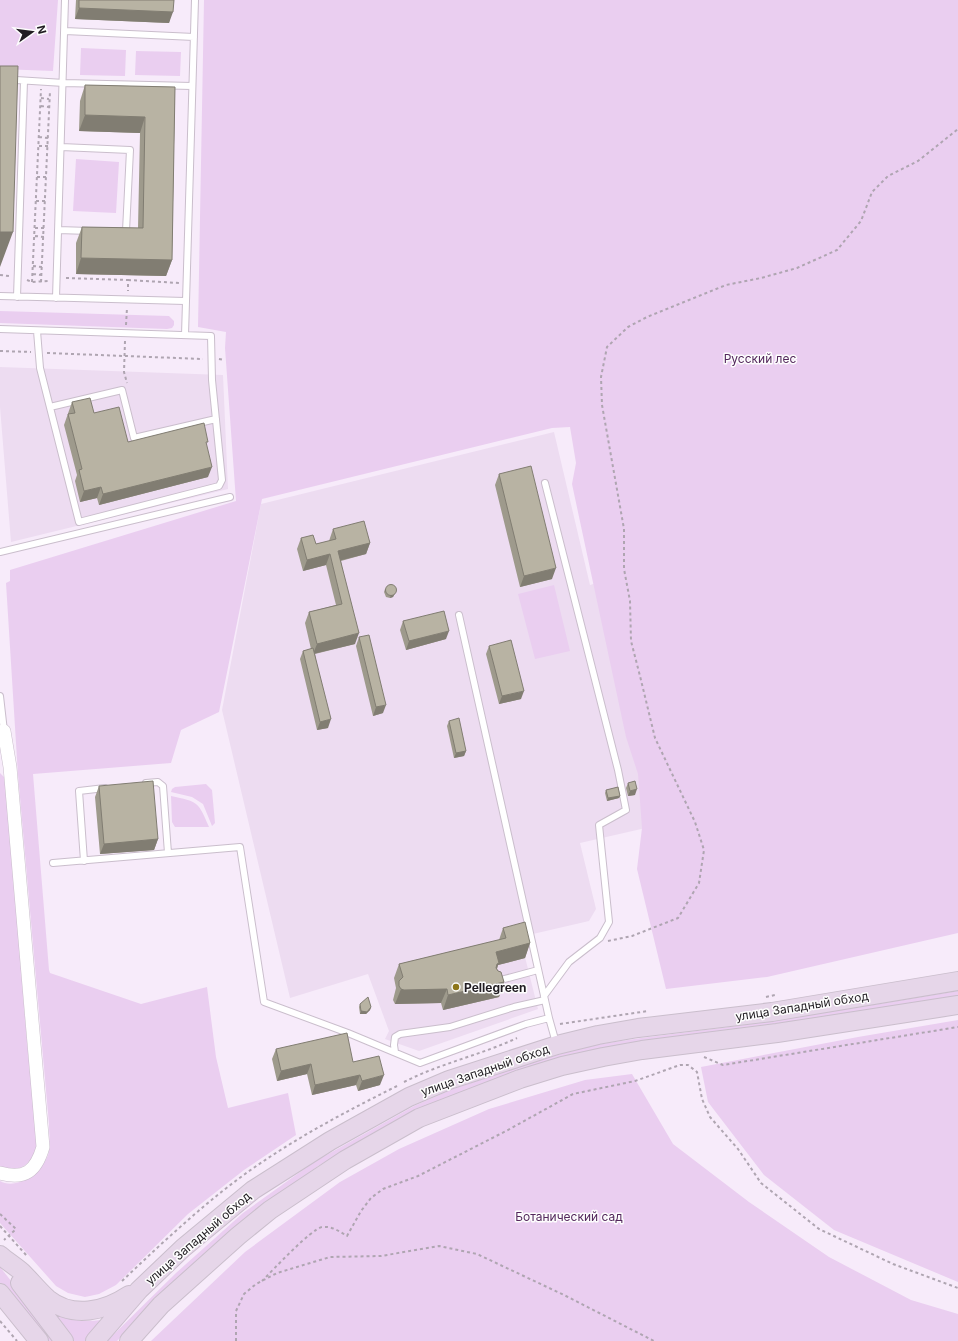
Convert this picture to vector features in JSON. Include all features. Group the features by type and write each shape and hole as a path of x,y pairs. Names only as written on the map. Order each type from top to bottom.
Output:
{"main road":[{"name":"улица Западный обход","path":"95,1341 139,1290 182,1248 253,1190 330,1140 409,1097 442,1083 557,1045 598,1035 638,1028 772,1012 958,981"},
{"name":"улица Западный обход","path":"129,1341 161,1305 238,1236 270,1210 345,1160 419,1118 520,1079 562,1066 603,1057 642,1050 777,1033 958,1005"},
{"path":"0,1256 20,1271 49,1300 66,1308 82,1312 100,1309 122,1300 139,1290"},
{"path":"0,1256 64,1341"},
{"path":"0,1293 39,1341"},
{"path":"0,1312 23,1341"}],"street":[{"path":"0,1174 12,1176 29,1172 39,1160 43,1147 2,732"}],"lane":[{"path":"56,298 66,0"},
{"path":"185,335 195,0"},
{"path":"65,31 194,37"},
{"path":"0,79 64,83 192,86"},
{"path":"17,297 24,81"},
{"path":"62,147 130,150 126,231 119,231"},
{"path":"58,230 96,231"},
{"path":"0,296 185,301"},
{"path":"0,329 37,330 211,336 212,380 222,480 219,486 79,522 40,368 37,330"},
{"path":"50,407 122,390 134,438 216,419"},
{"path":"395,1052 395,1036 400,1034 450,1027 544,998 569,962 600,938 609,922 599,825 626,810 616,762 544,483"},
{"path":"0,552 230,497"},
{"path":"459,615 544,998 557,1045"},
{"path":"0,696 2,732"},
{"path":"142,784 158,782 163,786 168,853"},
{"path":"84,860 79,791 111,787"},
{"path":"53,863 240,846 264,1002 348,1033 420,1063 526,1024 549,1018"},
{"path":"495,982 538,970"}],"path":[{"path":"32,282 41,82"},
{"path":"41,282 50,82"},
{"path":"41,98 50,99"},
{"path":"40,106 49,107"},
{"path":"587,948 632,936 678,918 699,883 704,850 695,822 655,738 631,641 630,601 624,569 624,529 602,405 601,377 607,347 628,326 648,317 726,285 761,278 797,268 837,250 861,221 872,192 888,176 918,161 958,129"},
{"path":"39,137 48,138"},
{"path":"38,146 48,146"},
{"path":"37,177 46,177"},
{"path":"36,201 45,201"},
{"path":"35,228 44,228"},
{"path":"34,236 44,236"},
{"path":"33,266 42,267"},
{"path":"33,274 42,275"},
{"path":"0,275 32,282 47,282 57,278 186,283"},
{"path":"128,280 124,372 128,387"},
{"path":"0,351 224,360"},
{"path":"703,1057 723,1065 958,1027"},
{"path":"262,1281 300,1243 320,1227 334,1228 347,1236 364,1207 371,1198 383,1189 418,1176 506,1131 573,1094 635,1081 680,1065 688,1065 697,1072 702,1099 710,1117 738,1149 762,1183 819,1229 893,1264 958,1288"},
{"path":"0,1214 16,1229 0,1244"},
{"path":"236,1341 236,1311 244,1294 262,1281 277,1273 330,1257 381,1256 439,1246 477,1254 564,1295 654,1341"},
{"path":"0,1321 17,1341"}],"shaded area":[{"path":"0,367 223,375 228,489 11,542 0,407"},
{"path":"554,432 590,585 600,582 650,827 580,843 596,909 589,921 520,937 538,1009 419,1051 385,1039 389,1031 368,974 290,998 222,710 261,504"}],"green space":[{"path":"0,0 58,0 53,71 0,69"},
{"name":"Русский лес","path":"204,0 958,0 958,933 767,977 666,989 637,869 642,828 638,774 626,737 572,484 576,463 570,427 552,428 262,499 219,712 181,730 171,763 33,774 50,973 141,1004 207,987 216,1057 228,1108 288,1093 296,1135 244,1170 188,1214 116,1285 99,1294 85,1297 68,1293 56,1286 0,1223 0,1181 14,1183 28,1178 35,1173 45,1161 49,1152 50,1144 18,775 6,583 10,581 10,570 236,501 225,348 226,332 198,327"},
{"path":"81,48 126,50 125,76 80,75"},
{"path":"136,51 181,52 180,76 135,75"},
{"path":"76,159 119,162 116,213 73,211"},
{"path":"0,311 169,316 174,321 174,325 172,328 167,329 0,323"},
{"path":"554,585 570,651 535,659 518,594"},
{"path":"0,773 5,778 6,783 27,1042 38,1150 26,1164 22,1167 13,1169 0,1167"},
{"path":"206,784 212,790 215,823 212,826 203,804 192,797 171,792 175,787"},
{"path":"171,796 196,804 202,812 209,827 175,827 172,822"},
{"path":"958,991 958,997 777,1026 642,1043 397,1121 318,1166 248,1218 181,1277 117,1341 107,1341 176,1273 243,1213 314,1162 414,1106 453,1089 560,1054 601,1044 775,1021"},
{"path":"958,1020 958,1282 834,1230 764,1175 708,1102 701,1067 858,1037"},
{"name":"Ботанический сад","path":"632,1074 673,1144 749,1202 829,1257 911,1300 958,1314 958,1341 151,1341 245,1252 340,1182 399,1149 489,1109 585,1080"},
{"path":"0,1267 59,1341 46,1341 0,1284"},
{"path":"40,1304 55,1313 76,1320 101,1320 85,1341 67,1341"}],"building":[{"path":"79,0 174,0 173,12 79,8"},
{"path":"0,66 18,66 13,232 0,232"},
{"path":"85,85 175,87 172,260 81,258 82,227 143,228 145,117 85,115"},
{"path":"90,398 94,413 119,407 128,442 204,423 208,442 206,442 212,467 103,494 101,487 84,491 79,470 82,469 68,414 75,413 72,402"},
{"path":"531,466 556,568 524,576 499,474"},
{"path":"364,521 370,543 338,551 359,633 317,644 309,612 342,604 330,554 307,560 301,538 313,535 316,544 336,539 333,529"},
{"path":"389,585 393,585 395,586 395,594 389,595 386,592 386,588"},
{"path":"444,611 449,631 409,641 403,621"},
{"path":"369,635 386,705 376,707 359,637"},
{"path":"511,640 524,691 502,696 489,646"},
{"path":"313,648 331,719 320,722 303,651"},
{"path":"459,718 466,751 456,753 449,721"},
{"path":"153,781 158,839 104,844 99,786"},
{"path":"635,781 637,789 630,791 628,783"},
{"path":"618,787 620,796 608,798 606,790"},
{"path":"525,922 530,943 496,952 499,963 497,964 496,968 501,972 504,982 448,995 447,989 404,990 399,986 399,981 403,977 399,964 506,938 503,928"},
{"path":"368,997 371,1007 367,1012 361,1011 360,1004"},
{"path":"347,1033 353,1062 379,1056 384,1075 362,1081 360,1075 315,1085 311,1064 281,1071 276,1049"}],"place":[{"name":"Pellegreen","path":"456,987"}]}
